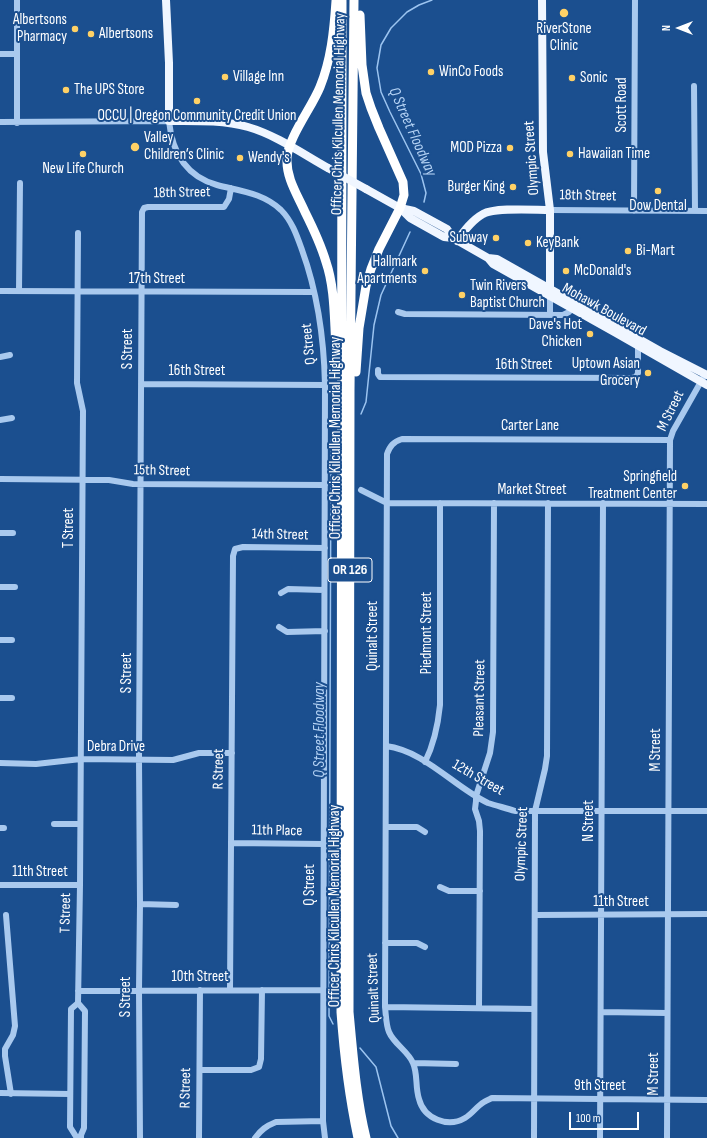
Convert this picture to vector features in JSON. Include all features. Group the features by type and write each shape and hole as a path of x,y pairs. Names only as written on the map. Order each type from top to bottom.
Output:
{"highway":[{"path":"337,0 328,65 320,89 289,146 287,157 288,170 293,186 306,212 327,263 334,310 337,370 342,383"},
{"name":"Officer Chris Kilcullen Memorial Highway","path":"342,0 341,1012 344,1055 358,1138"},
{"name":"Officer Chris Kilcullen Memorial Highway","path":"354,0 350,390 349,1012 354,1068 366,1138"},
{"path":"350,390 356,374 359,328 366,286 379,249 400,208 404,195 403,182 371,108 364,83 359,0"}],"main road":[{"path":"166,0 169,63 169,121"},
{"name":"Olympic Street","path":"542,0 543,152 550,210 550,292"},
{"name":"Mohawk Boulevard","path":"169,121 234,124 249,127 278,139 400,208 414,211 448,229 455,239 488,258 497,259 550,292 706,377"},
{"name":"18th Street","path":"455,239 472,221 483,213 499,210 550,210"},
{"name":"Mohawk Boulevard","path":"550,292 572,308 638,341"}],"street":[{"path":"17,0 17,122"},
{"name":"Scott Road","path":"634,211 635,0"},
{"path":"0,54 17,54"},
{"path":"694,86 694,211"},
{"path":"0,122 169,121"},
{"name":"Q Street","path":"169,121 173,146 177,154 196,175 216,184 264,198 282,211 290,222 297,235 306,260 319,313 323,339 325,385 323,1121 325,1138"},
{"path":"19,291 20,184"},
{"name":"18th Street","path":"144,208 162,206 224,207 229,199 231,188"},
{"name":"S Street","path":"140,1138 140,484 142,212 144,208"},
{"name":"18th Street","path":"550,210 707,211"},
{"name":"T Street","path":"78,233 77,382 82,411 81,759 78,1003 85,1011 84,1128 81,1138"},
{"name":"17th Street","path":"0,291 314,292"},
{"name":"Olympic Street","path":"550,292 550,315"},
{"path":"398,312 405,314 550,315 566,314 572,308"},
{"name":"16th Street","path":"378,370 380,377 632,378 636,377 638,373 638,341"},
{"path":"0,357 10,356"},
{"name":"M Street","path":"667,1138 670,440 673,431 706,377"},
{"name":"16th Street","path":"141,384 325,385"},
{"path":"0,420 12,418"},
{"name":"Carter Lane","path":"391,445 395,441 402,439 670,440"},
{"name":"Quinalt Street","path":"391,445 387,454 386,1020 389,1032 414,1063 418,1098 421,1106 433,1118 442,1122 460,1120 467,1117 484,1102 492,1098"},
{"name":"15th Street","path":"0,478 109,480 133,484 325,485"},
{"name":"Market Street","path":"361,490 387,503 707,504"},
{"name":"Piedmont Street","path":"425,762 434,738 440,705 440,503"},
{"name":"Pleasant Street","path":"479,1008 480,831 479,821 475,809 476,796 490,753 493,732 494,503"},
{"name":"Olympic Street","path":"534,1138 535,811 547,756 548,503"},
{"name":"N Street","path":"600,1138 603,503"},
{"path":"0,533 13,533"},
{"name":"14th Street","path":"235,549 243,547 325,548"},
{"name":"R Street","path":"230,990 233,556 235,549"},
{"path":"0,587 15,587"},
{"path":"281,593 288,589 324,590"},
{"path":"279,627 286,632 325,631"},
{"path":"0,640 12,640"},
{"path":"0,698 12,698"},
{"name":"12th Street","path":"386,746 404,750 489,803 515,811 707,812"},
{"name":"Debra Drive","path":"0,763 36,764 81,759 173,760 199,753 232,753"},
{"path":"54,824 80,824"},
{"path":"386,827 417,827 425,832"},
{"name":"11th Place","path":"231,843 323,844"},
{"name":"11th Street","path":"0,884 80,885"},
{"path":"440,887 449,891 480,891"},
{"path":"140,904 176,905"},
{"name":"11th Street","path":"535,915 707,914"},
{"path":"6,915 15,1026 13,1035 5,1049 11,1094"},
{"name":"Quinalt Street","path":"385,943 417,943 425,947"},
{"name":"R Street","path":"199,1138 200,990"},
{"path":"200,1070 251,1070 259,1067 261,1060 262,990"},
{"name":"10th Street","path":"78,991 323,990"},
{"name":"T Street","path":"77,1138 70,1128 70,1094 71,1009 78,1003"},
{"path":"385,1007 534,1009"},
{"path":"600,1012 667,1013"},
{"path":"414,1063 456,1064"},
{"path":"0,1093 70,1094"},
{"name":"9th Street","path":"492,1098 707,1100"},
{"path":"255,1138 268,1125 276,1122 323,1121"}],"waterway":[{"name":"Q Street Floodway","path":"424,202 426,193 421,174 381,92 377,68 381,45 391,28 407,12 432,0"},
{"name":"Q Street Floodway","path":"361,414 366,402 374,325 381,295 410,232"},
{"name":"Q Street Floodway","path":"333,435 331,440 329,1016 333,1024"},
{"name":"Q Street Floodway","path":"360,1048 376,1067 391,1126 398,1138"}],"place":[{"name":"RiverStone Clinic","path":"564,13"},
{"name":"Albertsons Pharmacy","path":"75,29"},
{"name":"Albertsons","path":"91,34"},
{"name":"WinCo Foods","path":"431,72"},
{"name":"Village Inn","path":"225,77"},
{"name":"Sonic","path":"572,78"},
{"name":"The UPS Store","path":"66,90"},
{"name":"OCCU | Oregon Community Credit Union","path":"197,101"},
{"name":"Valley Children’s Clinic","path":"135,147"},
{"name":"MOD Pizza","path":"510,148"},
{"name":"New Life Church","path":"83,154"},
{"name":"Hawaiian Time","path":"570,154"},
{"name":"Wendy's","path":"240,158"},
{"name":"Burger King","path":"513,187"},
{"name":"Dow Dental","path":"658,191"},
{"name":"Subway","path":"496,238"},
{"name":"KeyBank","path":"528,243"},
{"name":"Bi-Mart","path":"628,251"},
{"name":"Hallmark Apartments","path":"425,271"},
{"name":"McDonald's","path":"566,271"},
{"name":"Twin Rivers Baptist Church","path":"462,295"},
{"name":"Dave's Hot Chicken","path":"590,334"},
{"name":"Uptown Asian Grocery","path":"648,373"},
{"name":"Springfield Treatment Center","path":"685,486"}]}
